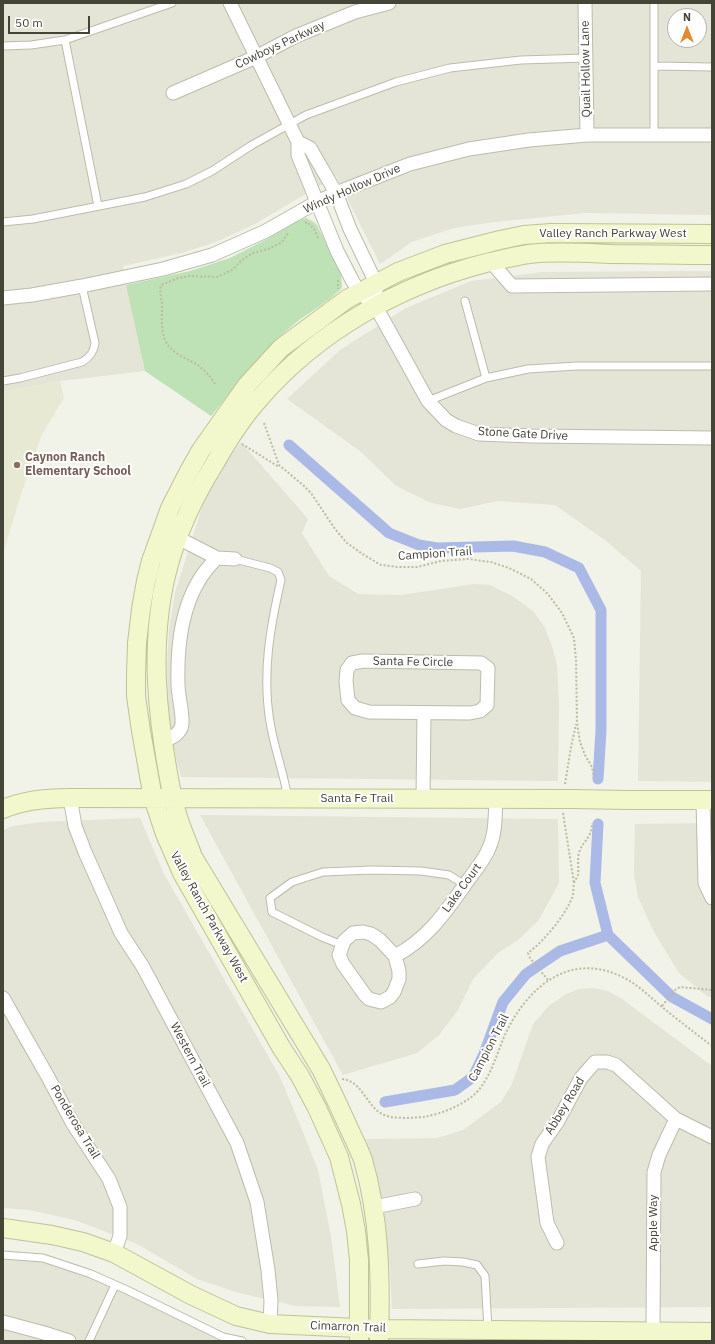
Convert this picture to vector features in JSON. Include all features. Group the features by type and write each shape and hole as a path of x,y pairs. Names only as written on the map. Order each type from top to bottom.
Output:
{"main road":[{"name":"Valley Ranch Parkway West","path":"359,1335 359,1260 356,1230 339,1157 314,1102 182,872 165,834 153,798 136,696 137,643 146,581 162,528 170,508 201,450 247,385 281,348 353,295 398,272 445,254 524,235 550,233 712,234"},
{"path":"572,253 573,233"},
{"name":"Valley Ranch Parkway West","path":"379,1335 379,1258 374,1207 362,1159 339,1104 302,1036 193,857 179,820 163,741 157,699 156,654 159,619 168,568 188,511 234,430 260,397 310,349 349,322 426,282 491,262 531,254 572,253 712,255"},
{"name":"Santa Fe Trail","path":"3,809 12,805 49,798 708,800"},
{"name":"Cimarron Trail","path":"3,1228 52,1234 83,1242 114,1253 191,1295 236,1316 270,1324 359,1335 490,1332 570,1336 712,1332"}],"street":[{"name":"Stone Gate Drive","path":"230,3 298,142 298,155 338,251 353,295 376,307"},
{"name":"Cowboys Parkway","path":"172,93 256,57 296,36 348,15 388,3"},
{"name":"Quail Hollow Lane","path":"585,3 586,136"},
{"name":"Windy Hollow Drive","path":"3,298 32,296 82,286 163,269 212,255 266,231 336,193 410,164 469,149 529,140 586,136 712,135"},
{"name":"Stone Gate Drive","path":"298,142 310,148 336,193 350,229 376,283 376,307 428,401 446,420 456,426 479,434 712,438"},
{"path":"491,262 512,286 712,284"},
{"path":"178,538 217,558 235,559"},
{"path":"163,741 173,737 179,732 182,724 178,685 178,660 185,614 198,582 217,558"},
{"name":"Santa Fe Circle","path":"363,661 481,663 488,668 487,704 480,711 470,713 424,713 369,712 355,708 348,700 346,681 347,670 352,663 363,661"},
{"path":"423,799 424,713"},
{"name":"Western Trail","path":"70,798 75,826 121,933 143,967 237,1143 257,1202 268,1270 271,1301 270,1324"},
{"name":"Lake Court","path":"395,956 423,938 465,885 489,849 494,826 496,799"},
{"path":"708,800 708,867 705,883 712,898"},
{"path":"352,933 368,933 380,940 395,956 399,971 399,979 394,992 390,997 381,1002 374,1001 365,996 343,964 339,955 342,945 352,933"},
{"name":"Ponderosa Trail","path":"3,998 73,1124 109,1179 120,1208 120,1236 114,1253"},
{"name":"Abbey Road","path":"557,1243 547,1223 538,1157 542,1144 558,1121 581,1078 595,1062 607,1062 616,1065 676,1119 712,1137"},
{"name":"Apple Way","path":"645,1334 654,1172 659,1155 676,1119"},
{"path":"374,1207 415,1199"},
{"path":"3,1322 70,1341"}],"lane":[{"path":"3,46 31,45 65,40 172,3"},
{"path":"654,3 654,135"},
{"path":"65,40 98,206"},
{"path":"3,222 34,219 145,197 186,184 306,115 396,82 450,68 520,60 586,58"},
{"path":"654,66 712,67"},
{"path":"3,381 34,375 82,362 88,358 94,350 95,343 82,286"},
{"path":"465,301 486,378"},
{"path":"428,401 486,378 528,369 577,366 712,366"},
{"path":"235,559 270,568 278,572 280,580 269,638 266,666 270,721 288,799"},
{"path":"342,945 322,937 272,912 270,898 292,882 323,872 372,870 421,871 449,875 465,885"},
{"path":"3,1255 43,1258 91,1274 223,1337 242,1341"},
{"path":"418,1264 444,1261 463,1262 477,1265 485,1276 490,1332"},
{"path":"89,1341 115,1285"}],"path":[{"path":"301,224 307,222 314,229 320,244"},
{"path":"215,384 196,364 173,351 164,338 161,320 161,285 178,278 190,276 217,277 232,270 242,260 253,253 268,249 280,243 292,230"},
{"path":"335,275 338,281 337,289 353,295"},
{"name":"Campion Trail","path":"264,423 268,431 271,448 278,465 303,485 311,494 335,529 347,543 381,565 417,567 442,561 468,559 476,560 509,568 531,579 548,594 562,613 574,638 576,660 577,723 580,742 592,767 594,778"},
{"path":"238,441 285,471"},
{"path":"548,980 530,958 528,953 548,935 573,896 574,884 578,875 579,854 592,830 592,823"},
{"name":"Campion Trail","path":"339,1079 354,1083 371,1105 385,1116 424,1117 447,1111 465,1101 481,1088 505,1036 521,1007 548,980 562,973 576,969 595,968 617,975 638,987 712,1046"},
{"path":"662,1007 675,990 680,987 712,990"}],"shaded area":[{"path":"3,3 712,3 712,215 585,213 494,222 454,228 412,242 380,264 336,176 255,224 216,242 182,253 123,266 145,371 60,381 3,392"},
{"path":"712,271 712,782 638,781 641,571 605,540 555,505 498,501 460,509 429,502 396,486 360,451 287,399 340,350 406,308 471,281 542,272"},
{"name":"Caynon Ranch Elementary School","path":"60,381 64,398 42,434 20,497 3,554 3,392"},
{"path":"241,442 308,519 302,533 329,576 358,594 401,595 474,584 490,585 512,596 533,611 545,628 553,649 557,666 559,705 558,781 181,777 168,715 167,667 169,629 175,593 204,501 223,466"},
{"path":"200,815 558,819 559,883 538,921 518,940 498,953 473,979 458,1010 439,1035 417,1053 343,1075"},
{"path":"140,818 164,874 280,1077 300,1125 318,1170 331,1237 340,1307 296,1306 239,1293 197,1279 137,1244 75,1220 29,1210 3,1208 3,830 13,826 42,822"},
{"path":"712,823 712,998 707,996 679,973 654,932 638,897 634,875 635,824"},
{"path":"594,988 608,991 622,999 712,1066 712,1307 392,1309 390,1269 385,1228 377,1181 366,1139 437,1138 463,1130 501,1102 512,1084 533,1024 549,1006 566,994 579,989"},
{"path":"3,1251 48,1257 78,1265 119,1282 181,1316 216,1330 254,1341 3,1341"}],"green space":[{"path":"306,218 317,225 341,274 342,288 282,335 250,369 211,416 145,371 126,285 190,271 230,258 269,238 299,220"}],"waterway":[{"path":"289,445 389,533 419,545 437,548 513,546 545,552 579,568 601,610 601,730 598,779"},
{"path":"598,824 595,883 608,935 672,997 712,1019"},
{"path":"385,1102 455,1090 473,1077 484,1054 503,1002 526,974 560,951 608,935"}],"place":[{"name":"Caynon Ranch Elementary School","path":"17,465"}]}
